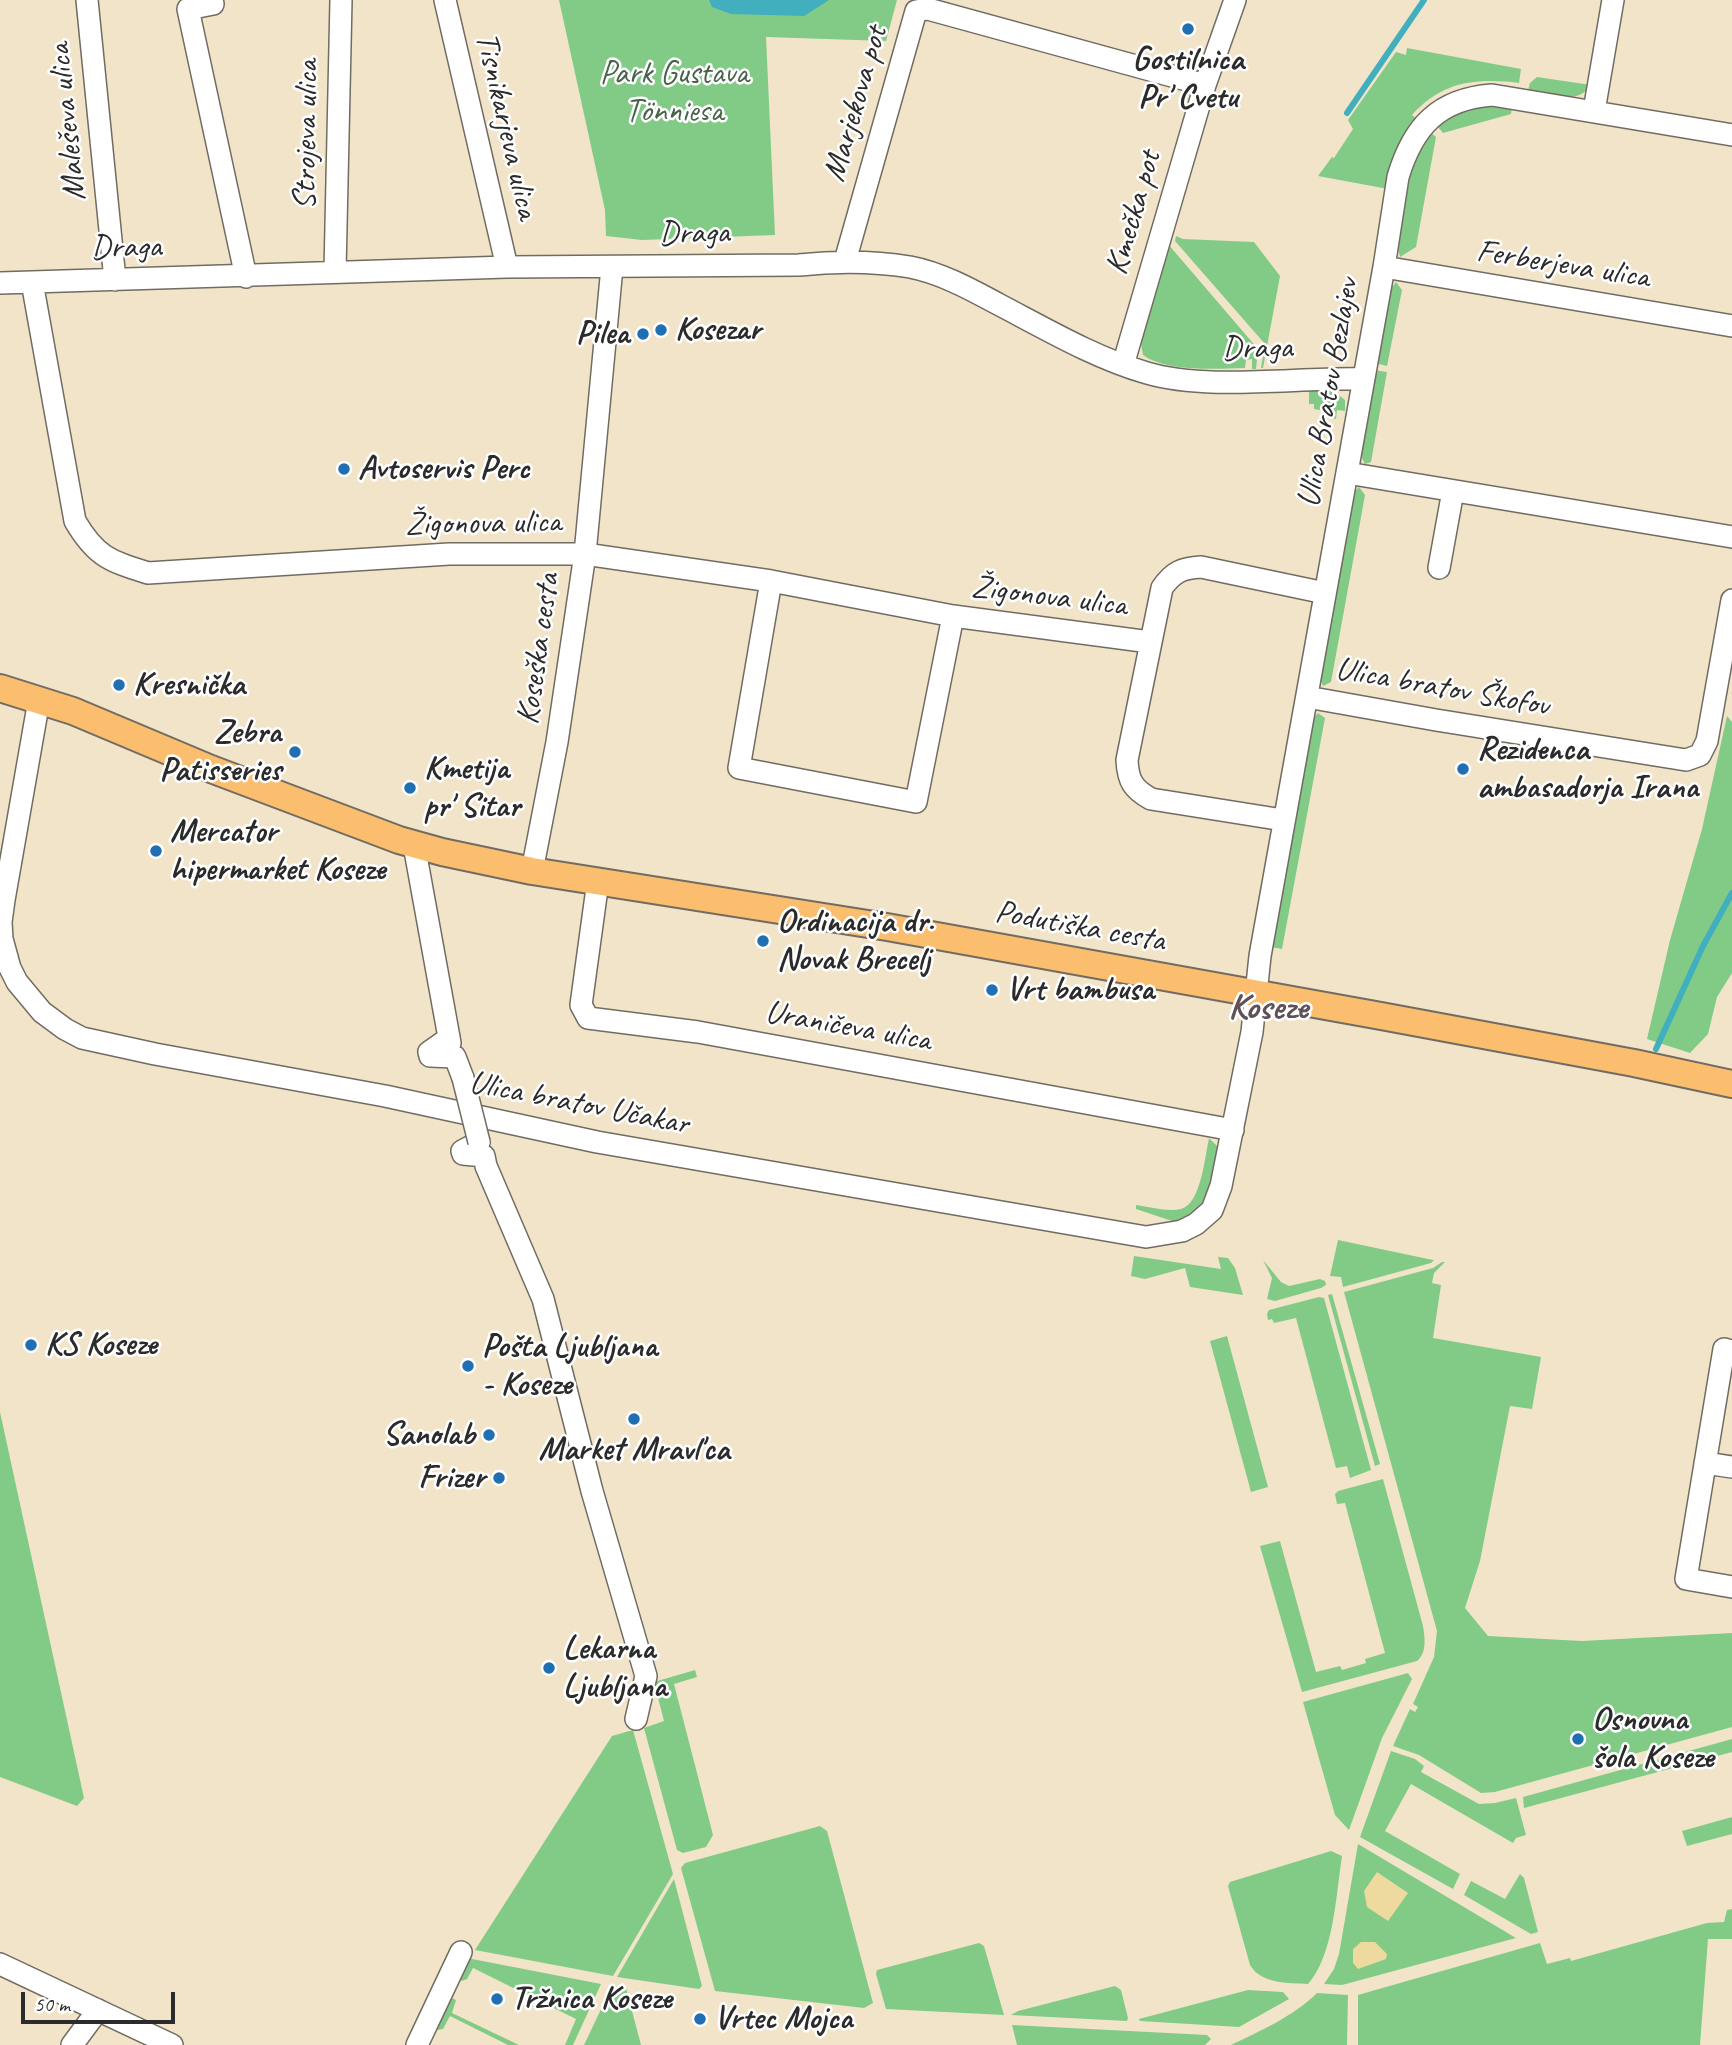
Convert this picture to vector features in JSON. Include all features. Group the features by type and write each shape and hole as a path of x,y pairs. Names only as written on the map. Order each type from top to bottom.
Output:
{"main road":[{"name":"Podutiška cesta","path":"0,688 73,711 211,769 414,845 532,871 900,929 1574,1051 1732,1084"}],"street":[{"name":"Maleševa ulica","path":"88,0 115,280"},
{"path":"212,0 213,4 188,9 246,277"},
{"name":"Strojeva ulica","path":"335,271 341,0"},
{"name":"Tisnikarjeva ulica","path":"445,0 506,267"},
{"name":"Kmečka pot","path":"1122,365 1205,85 1235,0"},
{"path":"1594,111 1613,0"},
{"name":"Marjekova pot","path":"845,261 916,11 928,9 1205,85"},
{"name":"Ulica Bratov Bezlajev","path":"1255,994 1259,956 1398,177 1405,155 1419,129 1437,113 1459,100 1492,95 1732,135"},
{"name":"Draga","path":"0,283 246,277 335,271 799,265 845,261 912,267 942,277 1062,338 1122,365 1150,374 1203,381 1364,379"},
{"name":"Koseška cesta","path":"532,871 557,742 585,554 612,267"},
{"name":"Ferberjeva ulica","path":"1384,267 1732,326"},
{"name":"Žigonova ulica","path":"32,282 75,522 96,551 118,564 148,573 449,554 585,554 771,581 953,616 1150,642"},
{"path":"1347,473 1732,537"},
{"path":"1439,568 1453,491"},
{"path":"1283,820 1151,799 1137,791 1128,777 1126,760 1161,588 1170,576 1184,568 1201,567 1325,593"},
{"path":"771,581 739,768 916,802 953,616"},
{"name":"Ulica bratov Škofov","path":"1307,697 1686,760 1700,755 1707,741 1732,600"},
{"name":"Ulica bratov Učakar","path":"39,700 1,922 2,939 10,968 27,996 42,1012 65,1029 99,1042 455,1111 597,1142 1146,1237 1182,1231 1196,1224 1212,1210 1221,1186 1233,1130 1252,1032 1255,994"},
{"path":"414,845 449,1040 429,1052 430,1056 455,1057 479,1142 462,1151 463,1154 484,1156 542,1300 592,1491 646,1676 636,1719"},
{"name":"Uraničeva ulica","path":"598,881 582,1005 588,1018 698,1032 1233,1130"},
{"path":"1732,1351 1724,1349 1686,1579 1732,1587"},
{"path":"1705,1463 1732,1467"},
{"path":"417,2045 461,1952"},
{"path":"0,1964 172,2045"},
{"path":"72,2045 97,2010"}],"green space":[{"name":"Park Gustava Tönniesa","path":"559,0 897,0 886,41 766,37 775,235 642,240 606,236 605,210"},
{"path":"1407,48 1521,69 1519,83 1488,81 1461,84 1436,95 1424,104 1412,115 1417,119 1388,189 1318,176 1353,129 1348,120 1396,52 1406,55"},
{"path":"1537,77 1591,85 1579,95 1554,96 1528,90 1530,83"},
{"path":"1489,104 1512,107 1511,114 1443,133 1437,126 1464,109"},
{"path":"1430,132 1436,137 1416,247 1400,257 1397,245 1413,161"},
{"path":"1176,236 1183,239 1254,242 1280,276 1263,368 1265,344 1175,241"},
{"path":"1168,244 1258,349 1256,369 1252,369 1252,359 1246,360 1245,368 1206,369 1178,367 1143,355 1141,344"},
{"path":"1396,282 1402,290 1387,366 1375,363 1388,293"},
{"path":"1374,370 1387,372 1371,462 1365,464 1360,454"},
{"path":"1309,387 1335,387 1334,391 1345,400 1345,411 1337,410 1336,419 1330,418 1330,412 1314,409 1314,404 1309,404"},
{"path":"1359,487 1365,495 1331,682 1323,686 1320,678 1354,492"},
{"path":"1318,713 1325,718 1282,949 1271,947 1312,719"},
{"path":"1727,716 1732,722 1732,973 1717,997 1708,1034 1690,1053 1647,1039 1670,940 1702,829"},
{"path":"1209,1138 1220,1149 1220,1165 1200,1212 1178,1223 1136,1209 1136,1205 1170,1210 1188,1205 1198,1189"},
{"path":"1338,1240 1434,1260 1343,1287 1341,1277 1330,1276"},
{"path":"1134,1256 1221,1269 1218,1257 1228,1258 1235,1268 1243,1295 1190,1287 1185,1268 1145,1279 1131,1276"},
{"path":"1263,1260 1281,1282 1289,1286 1320,1279 1325,1281 1326,1285 1275,1301 1267,1299 1272,1278"},
{"path":"1445,1262 1434,1273 1432,1283 1441,1285 1433,1338 1541,1357 1532,1409 1510,1406 1480,1561 1465,1608 1488,1636 1582,1641 1732,1633 1732,1727 1495,1792 1481,1793 1419,1755 1393,1746 1410,1709 1415,1712 1418,1707 1413,1704 1434,1657 1437,1631 1344,1292 1433,1268"},
{"path":"1332,1294 1380,1464 1375,1466 1328,1295"},
{"path":"1324,1298 1371,1470 1350,1478 1347,1466 1336,1468 1296,1318 1274,1323 1272,1319 1268,1320 1269,1310"},
{"path":"1227,1336 1268,1487 1251,1492 1210,1341"},
{"path":"0,1412 84,1798 77,1806 0,1777"},
{"path":"1383,1479 1423,1626 1424,1650 1417,1661 1302,1692 1260,1546 1280,1541 1316,1672 1340,1666 1342,1670 1366,1663 1365,1659 1385,1653 1345,1503 1337,1504 1335,1494"},
{"path":"695,1670 697,1677 674,1684 713,1835 706,1847 683,1853 677,1850 644,1728 664,1721 654,1682"},
{"path":"1408,1673 1412,1679 1382,1738 1349,1830 1335,1815 1303,1702"},
{"path":"633,1730 673,1874 613,1976 475,1950 612,1736"},
{"path":"1732,1739 1732,1752 1524,1808 1523,1797"},
{"path":"1391,1751 1415,1759 1424,1766 1421,1772 1479,1804 1516,1798 1526,1835 1516,1838 1513,1843 1411,1784 1385,1831 1460,1874 1453,1889 1360,1837"},
{"path":"1732,1817 1732,1834 1687,1846 1682,1831"},
{"path":"820,1826 827,1831 873,2003 864,2008 715,1991 681,1868 685,1863"},
{"path":"1358,1844 1516,1938 1342,1985 1324,1984 1334,1969 1339,1954"},
{"path":"1331,1851 1342,1856 1329,1941 1317,1972 1308,1984 1276,1981 1261,1976 1250,1965 1228,1886 1230,1882"},
{"path":"1520,1874 1524,1878 1538,1932 1531,1934 1464,1895 1471,1881 1505,1899"},
{"path":"674,1879 702,1986 699,1989 617,1977"},
{"path":"1732,1909 1732,1939 1708,1939 1700,2045 1358,2045 1358,1995 1540,1943 1547,1964 1570,1958 1571,1961 1707,1923 1724,1922 1727,1910"},
{"path":"979,1943 984,1946 1004,2015 886,2009 877,1970"},
{"path":"467,1958 601,1984 573,2045 565,2045 576,2019 473,1968 467,1979 462,1981 460,1979"},
{"path":"612,1986 626,1988 641,2045 584,2045"},
{"path":"1115,1986 1121,1990 1127,2021 1011,2015 1018,2011"},
{"path":"1248,1990 1283,1992 1289,1999 1239,2027 1139,2019"},
{"path":"1317,1993 1348,1995 1347,2045 1231,2045 1287,2016"},
{"path":"450,1997 456,2000 452,2013 519,2045 508,2045 450,2016 443,2029 437,2030"},
{"path":"1012,2025 1207,2035 1211,2039 1205,2045 1017,2045"}],"sand":[{"path":"1377,1872 1408,1893 1388,1921 1367,1907 1364,1891"},
{"path":"1361,1942 1375,1942 1387,1954 1386,1959 1358,1969 1353,1963 1353,1949"}],"water":[{"path":"709,0 829,0 804,16 731,14 712,7"}],"waterway":[{"path":"1347,113 1424,0"},
{"path":"1656,1049 1703,946 1732,893"}],"place":[{"name":"Gostilnica Pr' Cvetu","path":"1188,29"},
{"name":"Kosezar","path":"661,330"},
{"name":"Pilea","path":"643,334"},
{"name":"Avtoservis Perc","path":"344,469"},
{"name":"Kresnička","path":"119,685"},
{"name":"Zebra Patisseries","path":"295,752"},
{"name":"Rezidenca ambasadorja Irana","path":"1463,769"},
{"name":"Kmetija pr' Sitar","path":"410,788"},
{"name":"Mercator hipermarket Koseze","path":"156,851"},
{"name":"Ordinacija dr. Novak Brecelj","path":"763,941"},
{"name":"Vrt bambusa","path":"992,990"},
{"name":"KS Koseze","path":"31,1345"},
{"name":"Pošta Ljubljana - Koseze","path":"468,1366"},
{"name":"Market Mravl'ca","path":"634,1419"},
{"name":"Sanolab","path":"489,1435"},
{"name":"Frizer","path":"499,1478"},
{"name":"Lekarna Ljubljana","path":"549,1668"},
{"name":"Osnovna šola Koseze","path":"1578,1739"},
{"name":"Tržnica Koseze","path":"497,1999"},
{"name":"Vrtec Mojca","path":"700,2019"}],"district":[{"name":"Koseze","path":"1268,1008"}]}
